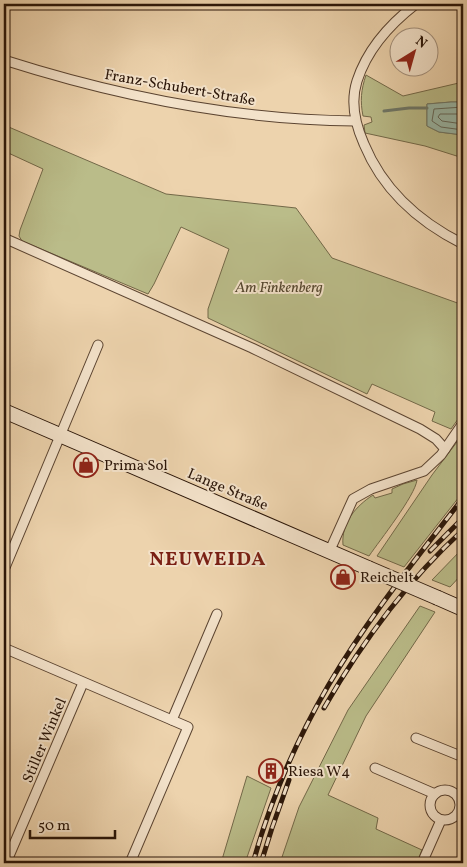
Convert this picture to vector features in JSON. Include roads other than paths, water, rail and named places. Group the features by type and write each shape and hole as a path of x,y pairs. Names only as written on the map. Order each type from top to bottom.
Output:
{"street":[{"path":"416,4 400,16 382,35 364,64 355,90 355,121 376,170 394,194 421,218 463,244"},
{"name":"Franz-Schubert-Straße","path":"4,60 54,76 158,100 267,117 321,121 355,121"},
{"path":"4,238 261,352 420,429 436,439 445,450"},
{"path":"4,570 98,345"},
{"name":"Lange Straße","path":"4,411 463,609"},
{"path":"330,550 353,499 371,489 424,471 445,450 463,423"},
{"path":"172,720 217,614"},
{"path":"4,648 188,727 130,863"},
{"name":"Stiller Winkel","path":"6,863 84,683"},
{"path":"416,738 463,757"},
{"path":"374,768 435,794"},
{"path":"459,798 453,792 446,790 435,794 430,802 431,811 441,820 453,818 458,813 460,806 459,798 463,788"},
{"path":"422,863 441,820"}],"water":[{"path":"463,102 463,135 439,132 427,126 427,104"}],"waterway":[{"path":"384,111 427,108"}],"railway":[{"path":"253,863 267,817 285,772 305,728 328,686 375,613 463,498"},
{"path":"430,551 463,518"},
{"path":"324,708 370,636 404,591 463,530"},
{"path":"261,863 289,780"}],"place":[{"name":"Prima Sol","path":"86,465"},
{"name":"Reichelt","path":"343,577"},
{"name":"Riesa W4","path":"271,771"}],"district":[{"name":"NEUWEIDA","path":"208,558"}],"park label":[{"name":"Am Finkenberg","path":"279,287"}]}
